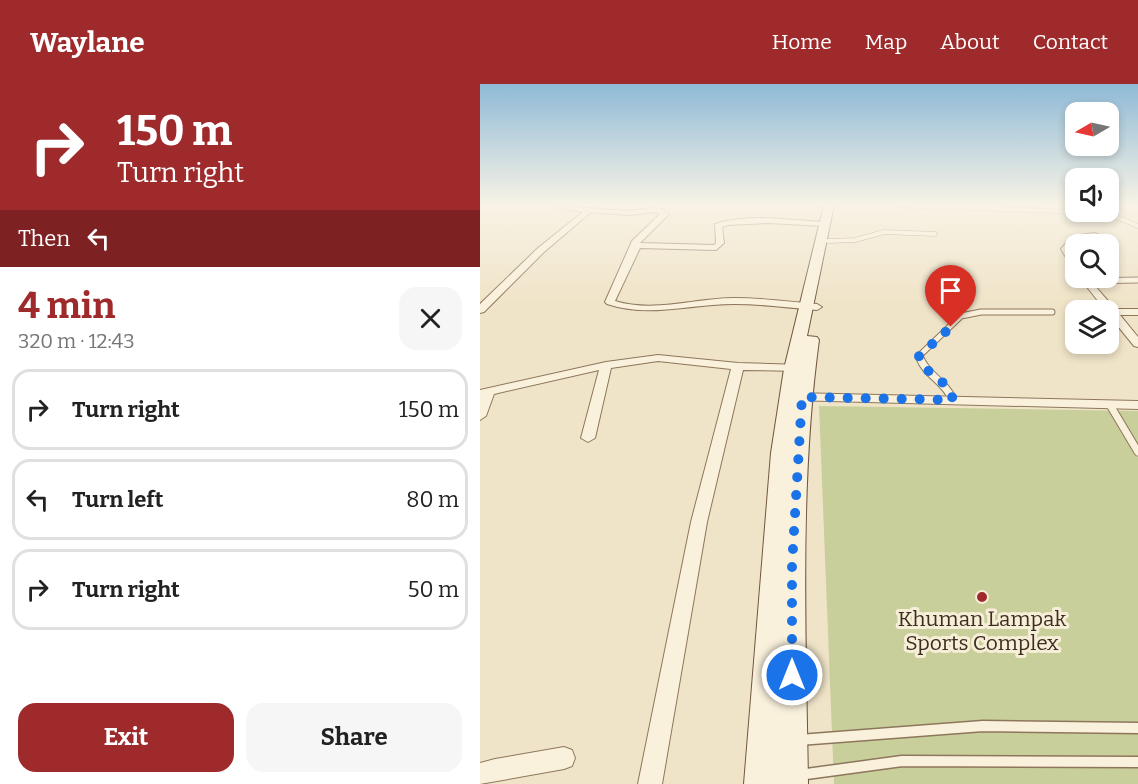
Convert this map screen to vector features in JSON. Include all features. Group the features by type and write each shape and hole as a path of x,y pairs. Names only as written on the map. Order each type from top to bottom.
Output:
{"main road":[{"path":"776,779 777,740 792,565 795,397 824,238"},
{"path":"776,779 777,740"}],"street":[{"path":"480,310 556,238"},
{"path":"640,238 610,299 610,302 614,304 673,309 733,301 811,307"},
{"path":"635,246 716,248 720,243 719,238"},
{"path":"1093,288 1103,300"},
{"path":"1119,312 1138,312"},
{"path":"1119,321 1138,344"},
{"path":"480,416 484,393 606,365 658,358 743,367 800,368"},
{"path":"588,438 606,365"},
{"path":"650,784 699,522 743,367"},
{"path":"795,397 1138,405"},
{"path":"480,775 495,770 564,758"}],"lane":[{"path":"1119,281 1138,280"},
{"path":"953,400 946,383 924,367 919,356 957,319 975,313 1052,312"},
{"path":"1110,405 1138,453"},
{"path":"777,740 982,726 1138,728"},
{"path":"776,779 902,761 1138,762"}],"green space":[{"name":"Khuman Lampak Sports Complex","path":"819,406 1138,411 1138,784 834,784"}],"place":[{"name":"Khuman Lampak Sports Complex","path":"982,597"}],"route":[{"path":"792,675 792,565 802,397 953,400 950,388 924,367 919,356 922,350 951,327"}]}
